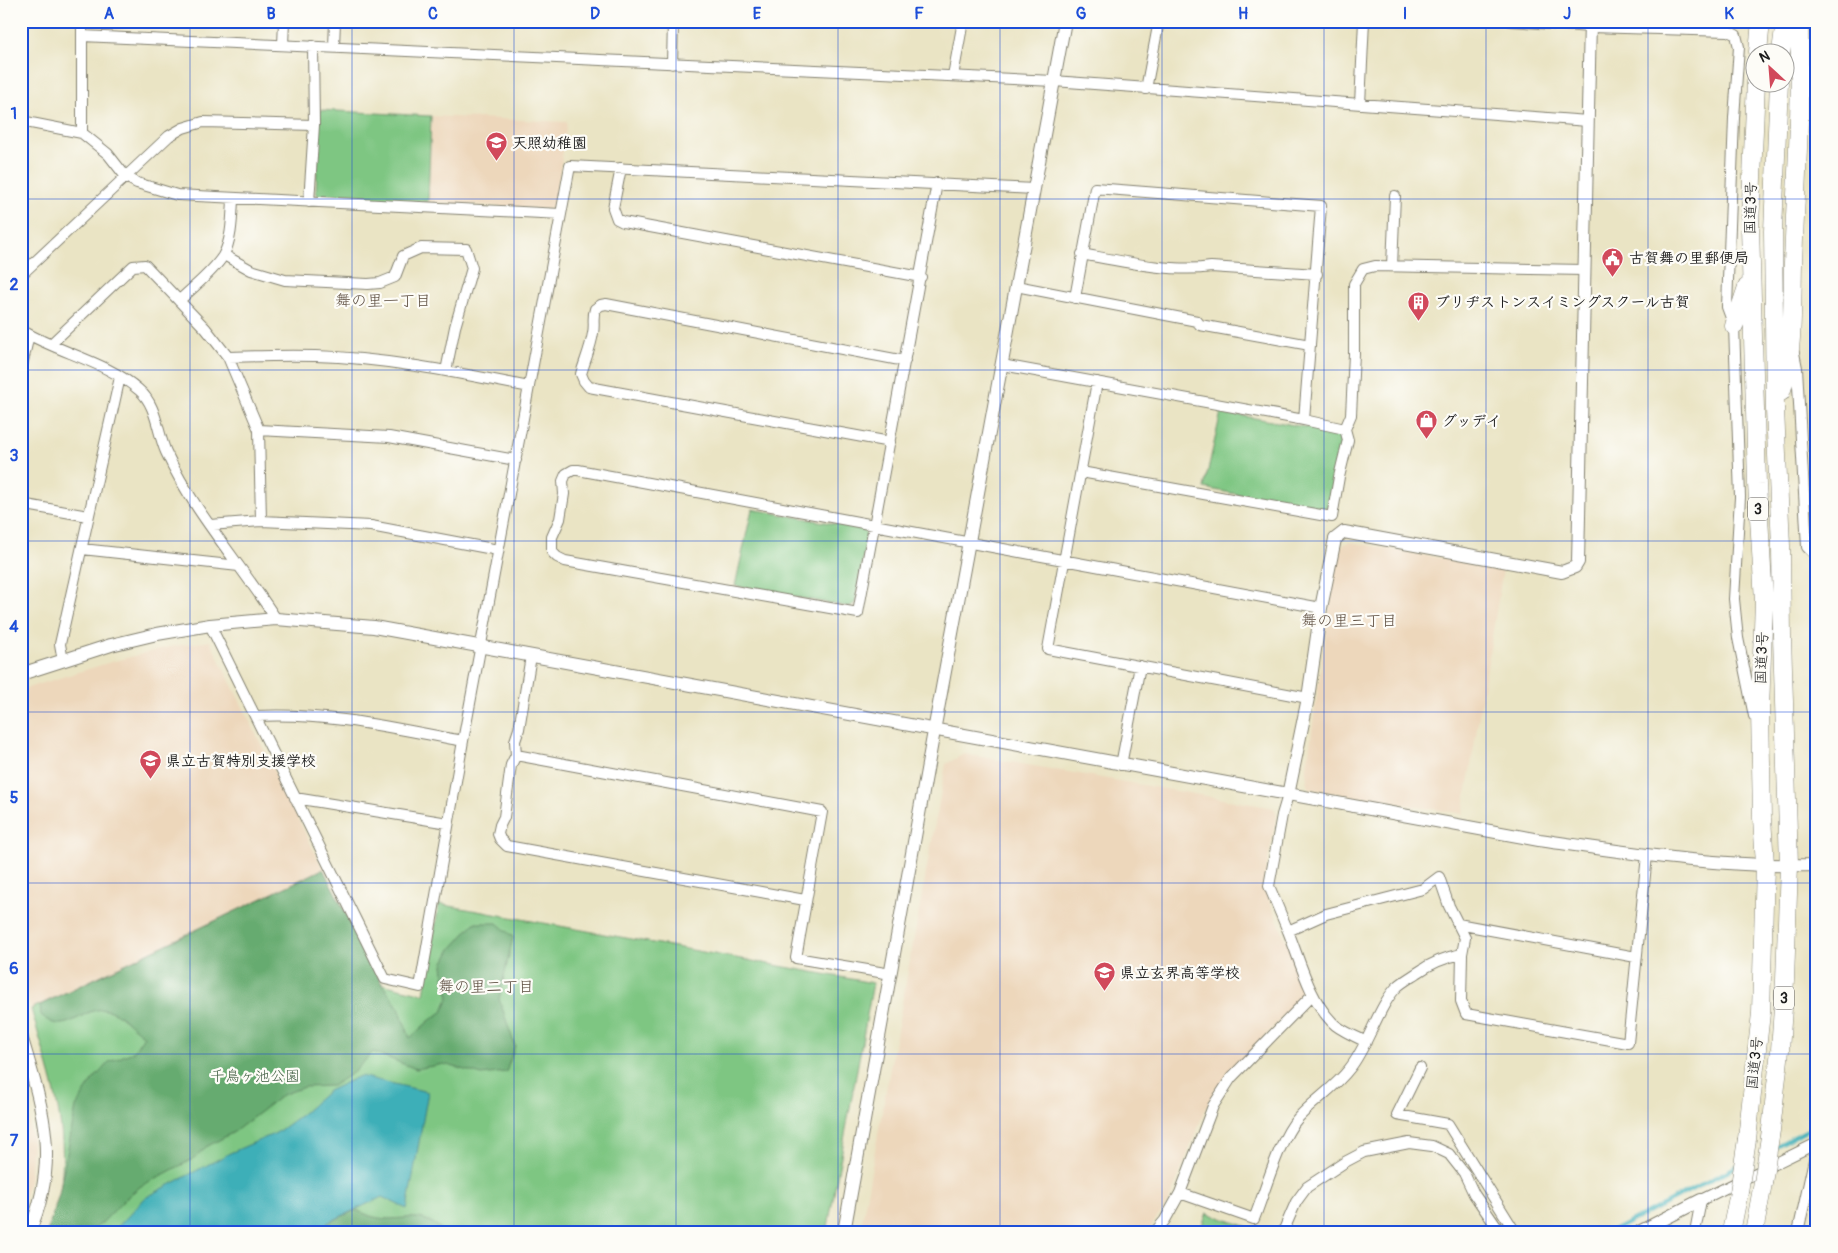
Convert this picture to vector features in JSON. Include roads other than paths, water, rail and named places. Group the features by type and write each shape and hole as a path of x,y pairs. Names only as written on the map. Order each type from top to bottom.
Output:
{"highway":[{"path":"1759,42 1761,21"},
{"path":"1782,42 1785,21"},
{"path":"1775,409 1786,381 1790,335 1801,71 1799,21"},
{"name":"国道3号","path":"1731,1232 1747,1139 1761,1012 1765,864 1762,818 1760,709 1764,601 1757,484 1750,226 1756,92"},
{"name":"国道3号","path":"1754,1232 1771,1130 1780,1050 1785,980 1789,865 1781,546 1775,409 1773,232 1779,92"},
{"path":"1734,326 1751,272"}],"street":[{"path":"82,21 82,133"},
{"path":"283,45 284,21"},
{"path":"334,47 335,21"},
{"path":"672,64 674,21"},
{"path":"953,76 963,21"},
{"path":"844,1232 1065,21"},
{"path":"1146,89 1159,21"},
{"path":"1360,104 1364,21"},
{"path":"1512,21 1728,31 1736,35 1739,47 1727,307 1734,326 1740,497 1734,600 1738,638 1761,746"},
{"path":"1366,1042 1333,1024 1313,994 1270,886 1282,815 1288,795 1308,698 1321,608 1335,538 1344,532 1562,572 1575,567 1579,556 1590,24"},
{"path":"82,36 953,76 1588,121"},
{"path":"309,202 314,125 313,46"},
{"path":"21,120 82,133 108,154 126,177 137,183 177,195 561,214"},
{"path":"21,275 169,136 183,128 203,122 314,125"},
{"path":"210,625 385,979 420,987 448,823 570,166 1034,188"},
{"path":"621,168 612,208 617,219 623,222 921,277"},
{"path":"937,183 921,277 875,526 858,614 565,561 552,552 550,544 560,519 564,494 563,481 566,474 573,470 875,526 969,543 1064,561 1321,608"},
{"path":"1075,298 1095,188 1321,206 1304,420"},
{"path":"1392,266 1395,196"},
{"path":"179,301 224,255 231,228 233,198"},
{"path":"224,255 251,270 285,280 368,284 380,283 394,277 403,256 420,248 466,249 472,268 454,327 446,371"},
{"path":"1082,254 1140,265 1199,269 1211,267 1316,274"},
{"path":"51,344 133,266 145,265 206,328 228,357 259,430 261,521"},
{"path":"1082,472 1332,517 1348,440 1345,429 1350,415 1355,322 1354,284 1363,269 1375,266 1392,266 1584,270"},
{"path":"1016,286 1197,321 1200,325 1310,345"},
{"path":"890,442 589,387 581,374 588,358 594,330 592,318 595,309 606,304 905,361"},
{"path":"21,370 25,333 120,377 140,391 152,406 165,450 184,487 276,619"},
{"path":"1790,335 1797,368 1807,547 1817,558"},
{"path":"228,357 316,356 388,363 446,371 529,387"},
{"path":"1002,365 1345,429"},
{"path":"62,661 60,644 120,377"},
{"path":"1097,382 1082,472 1048,648 1308,698"},
{"path":"259,430 388,437 516,460"},
{"path":"21,504 88,516"},
{"path":"210,525 261,521 371,526 498,550"},
{"path":"82,549 239,566"},
{"path":"21,674 110,645 157,634 210,625 276,619 374,627 934,731 1538,840 1647,855 1765,864 1817,865"},
{"path":"531,656 519,729 515,741 516,755 511,765 504,817 498,834 500,840 508,846 805,900"},
{"path":"1121,765 1140,666"},
{"path":"255,716 309,716 353,720 463,741"},
{"path":"516,755 822,812 796,958 891,974"},
{"path":"295,798 448,823"},
{"path":"1288,931 1326,914 1423,889 1439,877 1449,906 1465,938 1462,954 1462,1001 1466,1014 1628,1043 1647,855"},
{"path":"1458,924 1636,957"},
{"path":"1180,1193 1254,1220 1284,1141 1296,1120 1351,1068 1386,1004 1398,987 1424,968 1447,956 1462,954"},
{"path":"1155,1232 1180,1193 1213,1106 1231,1078 1313,994"},
{"path":"21,1036 42,1104 47,1142 43,1184 36,1216 29,1232"},
{"path":"1420,1068 1397,1115 1448,1124 1515,1232"},
{"path":"1284,1232 1296,1202 1308,1187 1345,1162 1364,1152 1409,1143 1432,1146 1448,1154 1464,1173 1474,1194 1500,1232"},
{"path":"1639,1232 1817,1144"},
{"path":"1798,1232 1817,1144"},
{"path":"1695,1232 1701,1200"}],"water":[{"path":"360,1076 428,1092 407,1209 382,1197 325,1224 317,1232 113,1232 145,1198 230,1153 276,1133 302,1114 328,1091"}],"waterway":[{"path":"1774,1147 1817,1125"},
{"path":"1611,1232 1737,1166"}],"place":[{"name":"天照幼稚園","path":"496,162"},
{"name":"古賀舞の里郵便局","path":"1613,277"},
{"name":"ブリヂストンスイミングスクール古賀","path":"1419,321"},
{"name":"グッデイ","path":"1426,440"},
{"name":"県立古賀特別支援学校","path":"150,780"},
{"name":"県立玄界高等学校","path":"1104,992"}],"district":[{"name":"舞の里一丁目","path":"383,301"},
{"name":"舞の里三丁目","path":"1349,621"},
{"name":"舞の里二丁目","path":"486,987"}],"park label":[{"name":"千鳥ヶ池公園","path":"255,1076"}]}
